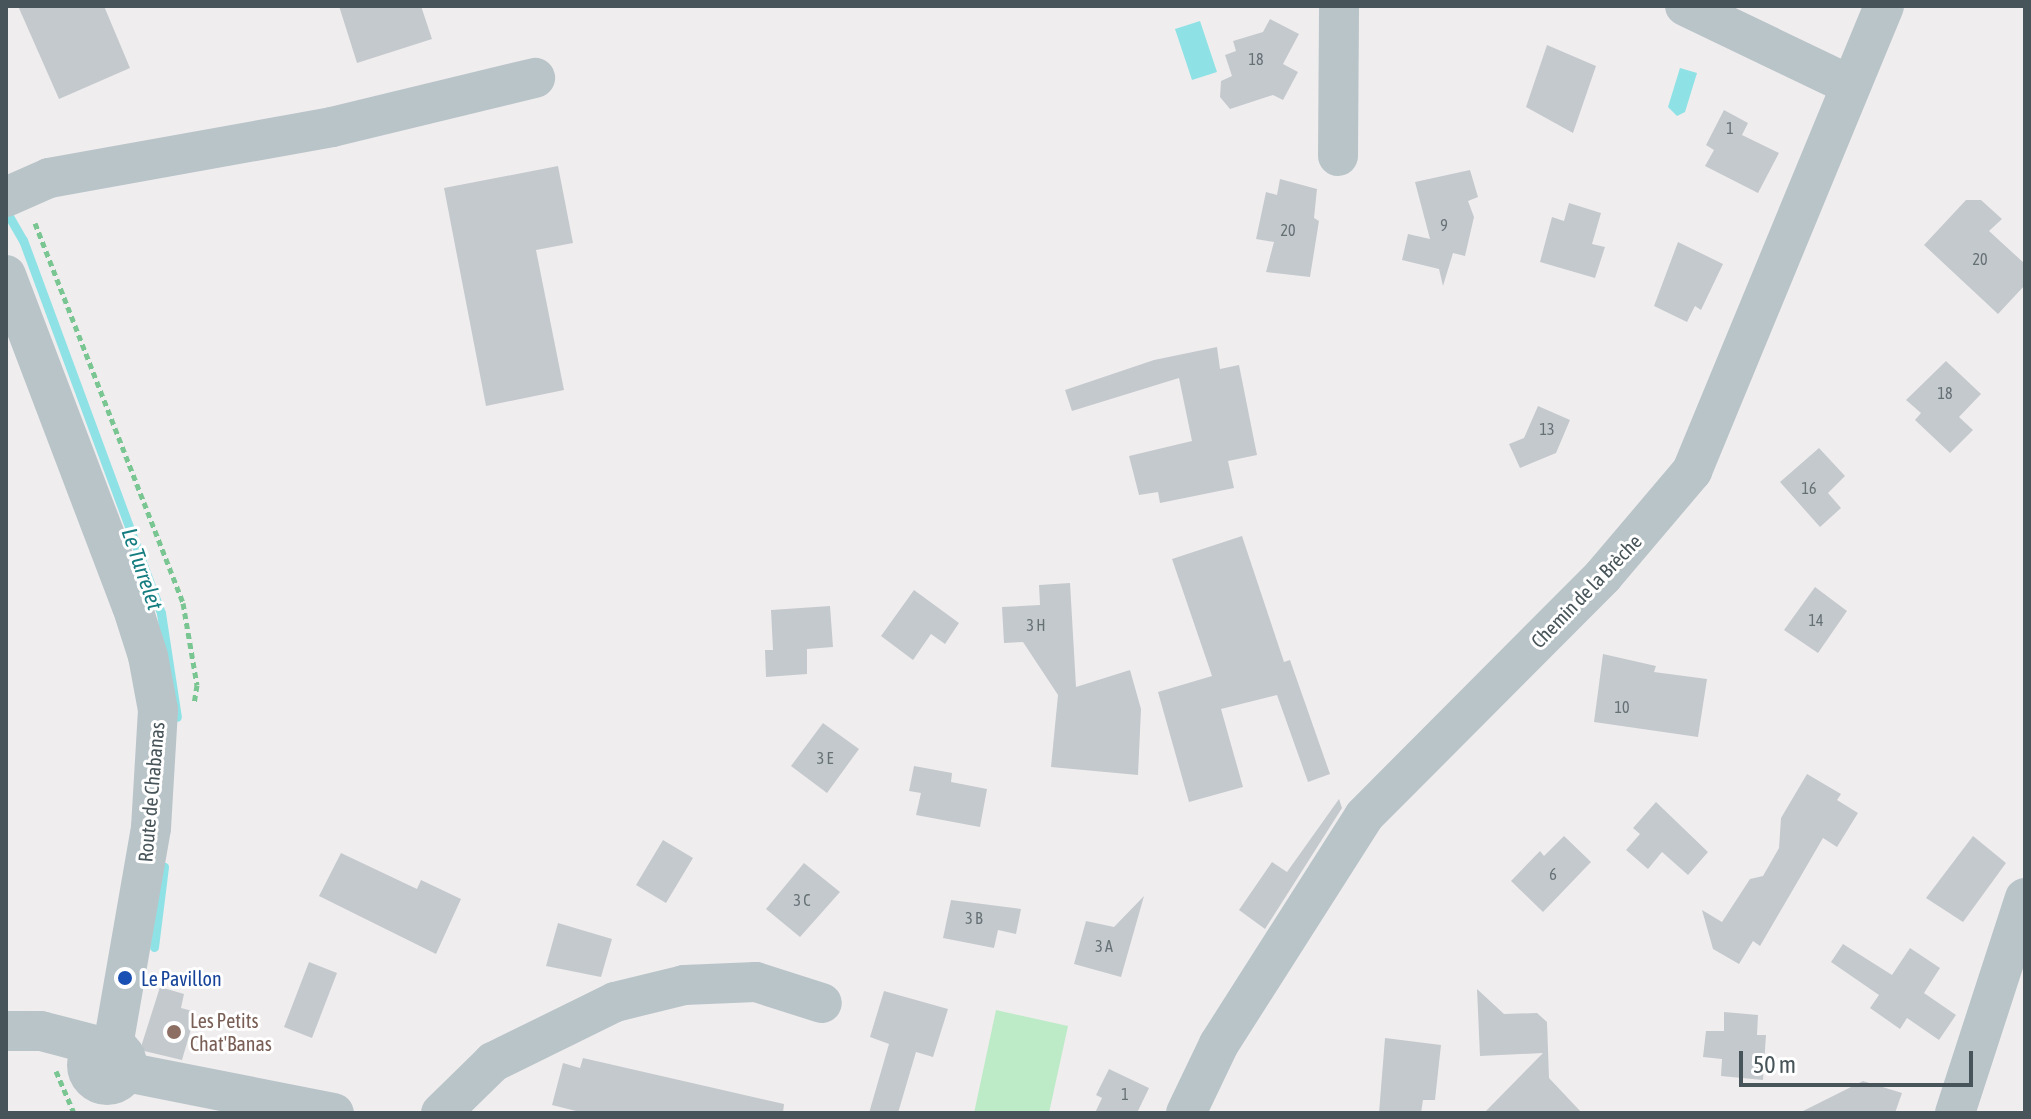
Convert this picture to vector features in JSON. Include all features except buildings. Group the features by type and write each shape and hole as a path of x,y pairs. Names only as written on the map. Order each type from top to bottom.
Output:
{"street":[{"path":"1338,156 1339,6"},
{"path":"1685,6 1848,84"},
{"name":"Chemin de la Brèche","path":"1186,1113 1219,1044 1364,816 1603,576 1692,471 1848,84 1884,6"},
{"path":"9,195 49,178 332,127 535,78"},
{"name":"Route de Chabanas","path":"6,275 132,606 158,710 151,828 104,1071"},
{"path":"1955,1113 2025,898"},
{"path":"441,1113 493,1062 615,1002 684,985 756,982 822,1003"},
{"path":"12,1031 57,1034 104,1071 334,1113"}],"green space":[{"path":"996,1010 1068,1026 1049,1113 974,1113"}],"water":[{"path":"1200,21 1217,72 1192,80 1175,29"},
{"path":"1680,68 1697,73 1685,112 1677,116 1668,107"}],"waterway":[{"name":"Le Turrelet","path":"6,211 23,240 161,613 177,717"},
{"name":"Le Turrelet","path":"154,947 164,867"}],"place":[{"name":"Le Pavillon","path":"125,978"},
{"name":"Les Petits Chat'Banas","path":"174,1032"}]}
